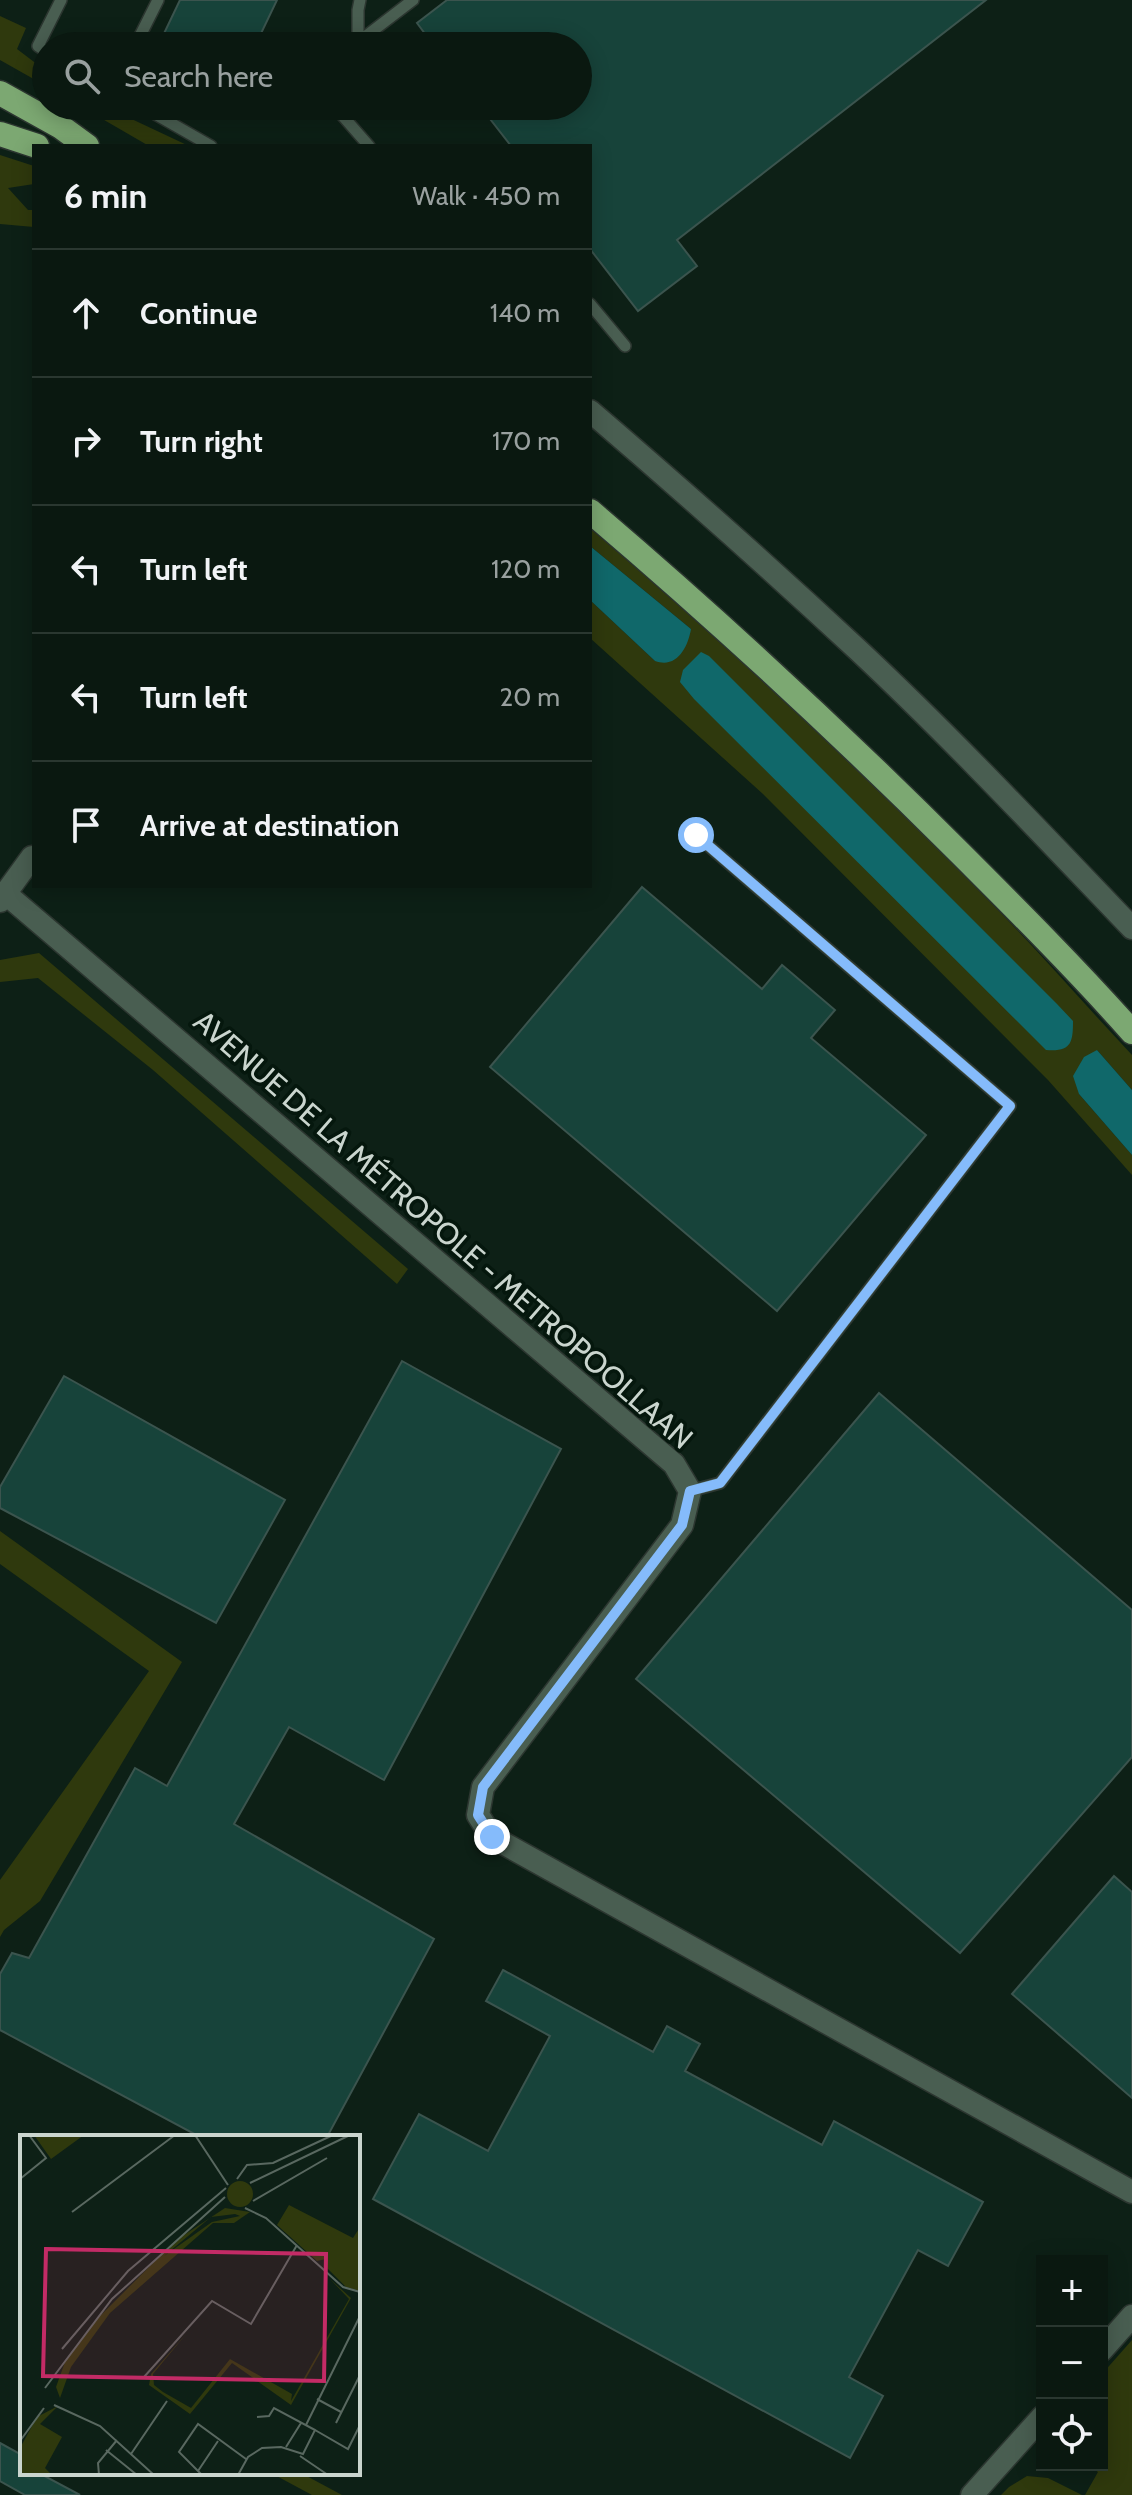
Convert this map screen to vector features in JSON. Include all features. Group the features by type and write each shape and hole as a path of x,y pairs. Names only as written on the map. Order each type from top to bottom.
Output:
{"highway":[{"path":"0,93 32,111"},
{"path":"48,120 84,144"},
{"path":"0,134 32,144"},
{"path":"592,513 696,601 886,779 1132,1032"}],"street":[{"path":"592,413 858,651 951,741 1132,928"},
{"name":"AVENUE DE LA MÉTROPOLE - METROPOOLLAAN","path":"32,857 3,897 674,1464 690,1491 682,1525 483,1787 478,1815 492,1837 1132,2192"},
{"path":"1108,2343 1132,2316"},
{"path":"972,2495 1036,2424"}],"lane":[{"path":"45,32 61,0"},
{"path":"142,32 158,0"},
{"path":"357,32 360,0"},
{"path":"372,32 413,0"},
{"path":"166,120 208,144"},
{"path":"346,120 367,144"},
{"path":"592,306 625,346"},
{"path":"690,1491 720,1483 1010,1106 696,835"}],"green space":[{"path":"0,16 26,28 17,49 32,60 32,78 0,60"},
{"path":"104,120 134,120 185,144 146,144"},
{"path":"0,155 32,165 32,184 8,188 28,210 32,210 32,227 0,224"},
{"path":"592,530 748,668 902,813 1001,913 1132,1055 1132,1090 1097,1050 1079,1094 1132,1155 1132,1175 1048,1080 763,794 592,640 592,602 655,661 691,629 592,548"},
{"path":"39,953 408,1269 397,1284 153,1070 38,978 0,982 0,960"},
{"path":"0,1531 182,1662 40,1901 4,1930 0,1937 0,1880 149,1671 0,1564"},
{"path":"1132,2340 1132,2495 1085,2495 1097,2471 1108,2471 1108,2367"},
{"path":"275,2475 305,2475 342,2495 312,2495"},
{"path":"1027,2476 1048,2478 1082,2495 1001,2495"}],"water":[{"path":"592,548 691,629 680,655 669,662 655,661 592,602"},
{"path":"701,652 709,656 1073,1021 1071,1040 1066,1048 1046,1050 694,699 680,682 683,670"},
{"path":"1097,1050 1132,1090 1132,1155 1079,1094 1073,1076 1084,1057"}],"building":[{"path":"180,0 277,0 262,32 165,32"},
{"path":"447,0 986,0 677,240 697,266 638,311 592,252 592,144 509,144 491,120 592,120 592,32 424,32 417,23"},
{"path":"642,887 762,989 782,965 835,1010 811,1038 926,1135 777,1311 490,1067"},
{"path":"402,1361 561,1449 384,1780 289,1727 234,1824 434,1939 328,2135 196,2135 0,2030 0,1974 12,1953 29,1958 135,1768 167,1786"},
{"path":"64,1376 285,1500 216,1623 0,1508 0,1487"},
{"path":"879,1393 1132,1610 1132,1757 960,1953 636,1679"},
{"path":"1114,1876 1132,1892 1132,2098 1012,1994"},
{"path":"503,1970 653,2052 667,2026 700,2044 685,2071 822,2145 834,2121 983,2202 948,2266 918,2250 849,2377 883,2396 850,2458 373,2199 419,2114 488,2151 550,2036 486,2001"},
{"path":"0,2443 20,2454 20,2475 43,2475 80,2495 25,2495 0,2481"}],"route":[{"path":"492,1837 478,1815 483,1787 682,1525 690,1491 720,1483 1010,1106 696,835"}]}
